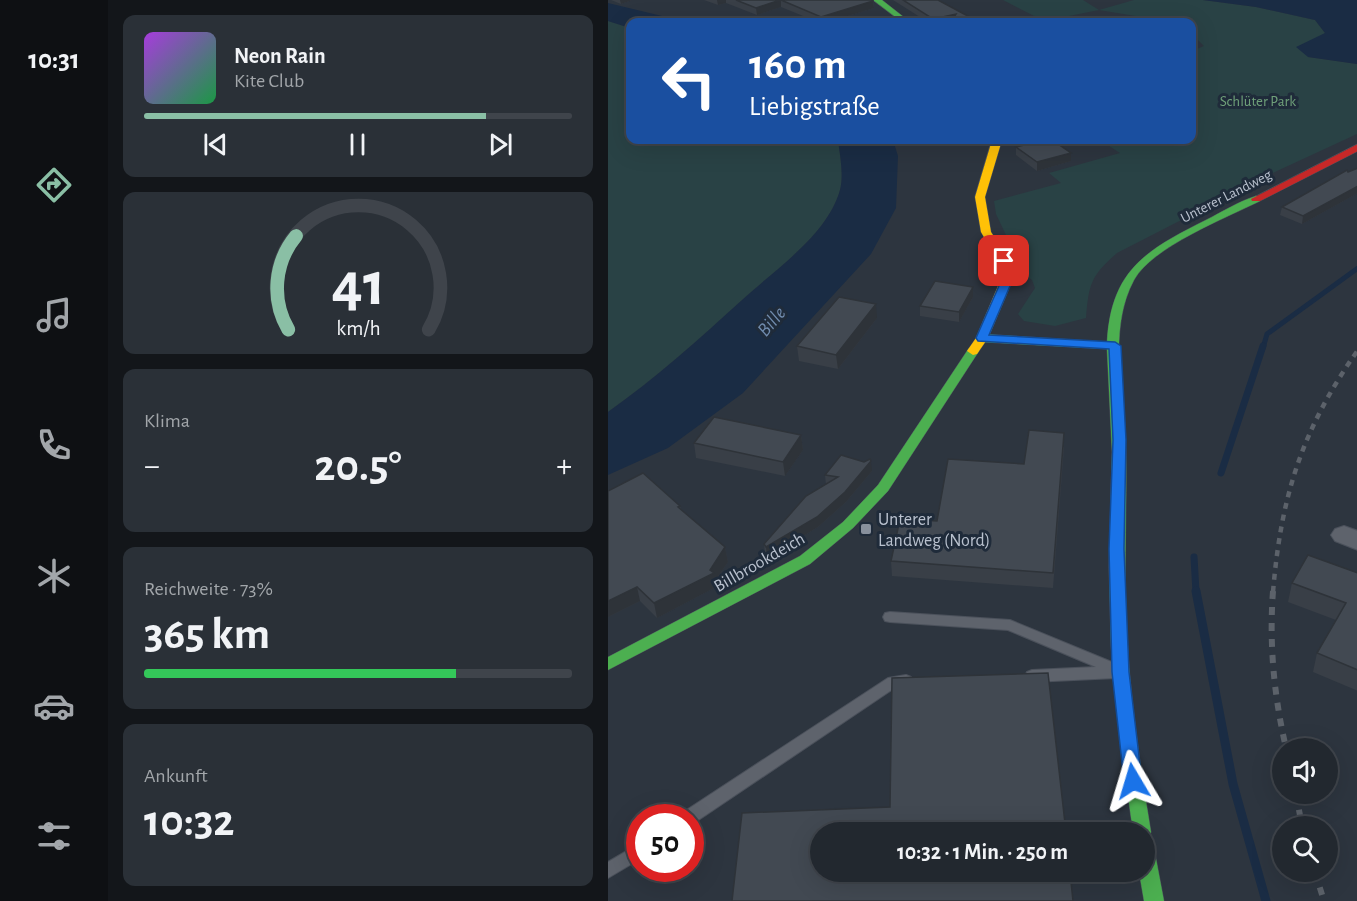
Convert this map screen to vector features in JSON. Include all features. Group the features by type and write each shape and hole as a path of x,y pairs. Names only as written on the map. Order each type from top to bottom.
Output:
{"street":[{"path":"877,0 901,18"},
{"name":"Billbrookdeich","path":"608,664 805,560 848,525 883,488 982,338 1007,279 1004,261 986,232 980,197 996,144"},
{"name":"Unterer Landweg","path":"1115,346 1118,306 1123,289 1138,265 1154,252 1358,147"},
{"path":"982,338 1115,346 1120,440 1116,549 1120,672 1141,822"},
{"path":"1151,882 1154,901"}],"lane":[{"path":"890,617 1010,625 1120,672"},
{"path":"1022,676 1120,672"},
{"path":"704,807 893,682 916,681"},
{"path":"608,871 626,859"}],"green space":[{"path":"1003,0 1083,0 1099,10 1059,18 1038,18"},
{"name":"Schlüter Park","path":"1134,0 1203,0 1256,7 1315,20 1325,33 1308,57 1357,64 1357,134 1277,171 1117,253 1093,281 1088,296 1086,318 1055,326 1024,321 1018,314 1035,288 1032,280 1025,275 996,214 994,201 1061,183 1049,173 1120,153 1106,144 1196,144 1196,49 1204,46 1196,38 1196,18 1148,18 1099,10"},
{"path":"608,21 626,27 626,144 838,144 842,178 840,190 824,222 798,251 676,359 608,412"}],"water":[{"path":"1203,0 1357,0 1357,64 1308,57 1296,47 1325,33 1315,20 1256,7"},
{"path":"608,3 670,18 626,18 626,27 608,21"},
{"name":"Bille","path":"838,144 894,144 898,156 896,208 871,254 743,393 668,448 608,475 608,412 676,359 812,237 833,207 840,190 842,172"}],"building":[{"path":"736,0 780,0 756,8"},
{"path":"781,0 873,0 873,1 821,17"},
{"path":"903,0 938,0 972,18 954,18 956,14 931,18"},
{"path":"1028,144 1058,144 1071,153 1037,162 1016,147"},
{"path":"1358,168 1358,186 1303,216 1282,207 1347,170 1348,172"},
{"path":"935,281 973,287 959,312 920,306"},
{"path":"839,297 876,304 836,355 797,346"},
{"path":"714,417 801,435 783,462 694,443"},
{"path":"1029,430 1064,433 1053,573 891,561 900,519 937,521 948,459 1024,464"},
{"path":"841,455 864,462 870,459 871,461 845,492 817,517 766,547 764,544 806,496 838,477 825,475"},
{"path":"643,473 725,547 710,570 714,573 654,603 637,587 608,601 608,491"},
{"path":"1308,555 1358,573 1358,670 1317,653 1346,603 1292,583"},
{"path":"1048,673 1065,822 810,822 810,882 1071,882 1073,901 732,901 742,813 890,807 892,678"}],"waterway":[{"path":"1263,348 1267,334 1358,268"},
{"path":"1221,473 1263,346"},
{"path":"1194,557 1196,592"},
{"path":"1196,591 1233,784 1266,901"}],"railway":[{"path":"1273,592 1282,525 1298,465 1322,408 1358,350"},
{"path":"1273,591 1274,670 1284,738"},
{"path":"1298,804 1300,816"},
{"path":"1318,882 1324,901"}],"traffic: fast":[{"path":"877,0 901,18"},
{"path":"1141,822 1125,708 1118,614 1119,452 1113,362 1116,316 1121,296 1130,277 1139,266 1169,244 1256,199"},
{"path":"982,338 1115,346"},
{"path":"608,664 805,560 848,525 883,488 973,351"},
{"path":"1151,882 1154,901"}],"traffic: slow":[{"path":"973,351 982,338 1007,279 1004,261 986,232 980,197 996,144"}],"traffic: jam":[{"path":"1256,199 1358,147"}],"place":[{"name":"Unterer Landweg (Nord)","path":"866,529"}],"route":[{"path":"1004,261 1007,279 998,305 982,338 1115,346 1116,401 1120,440 1116,549 1120,672 1133,781"}]}
